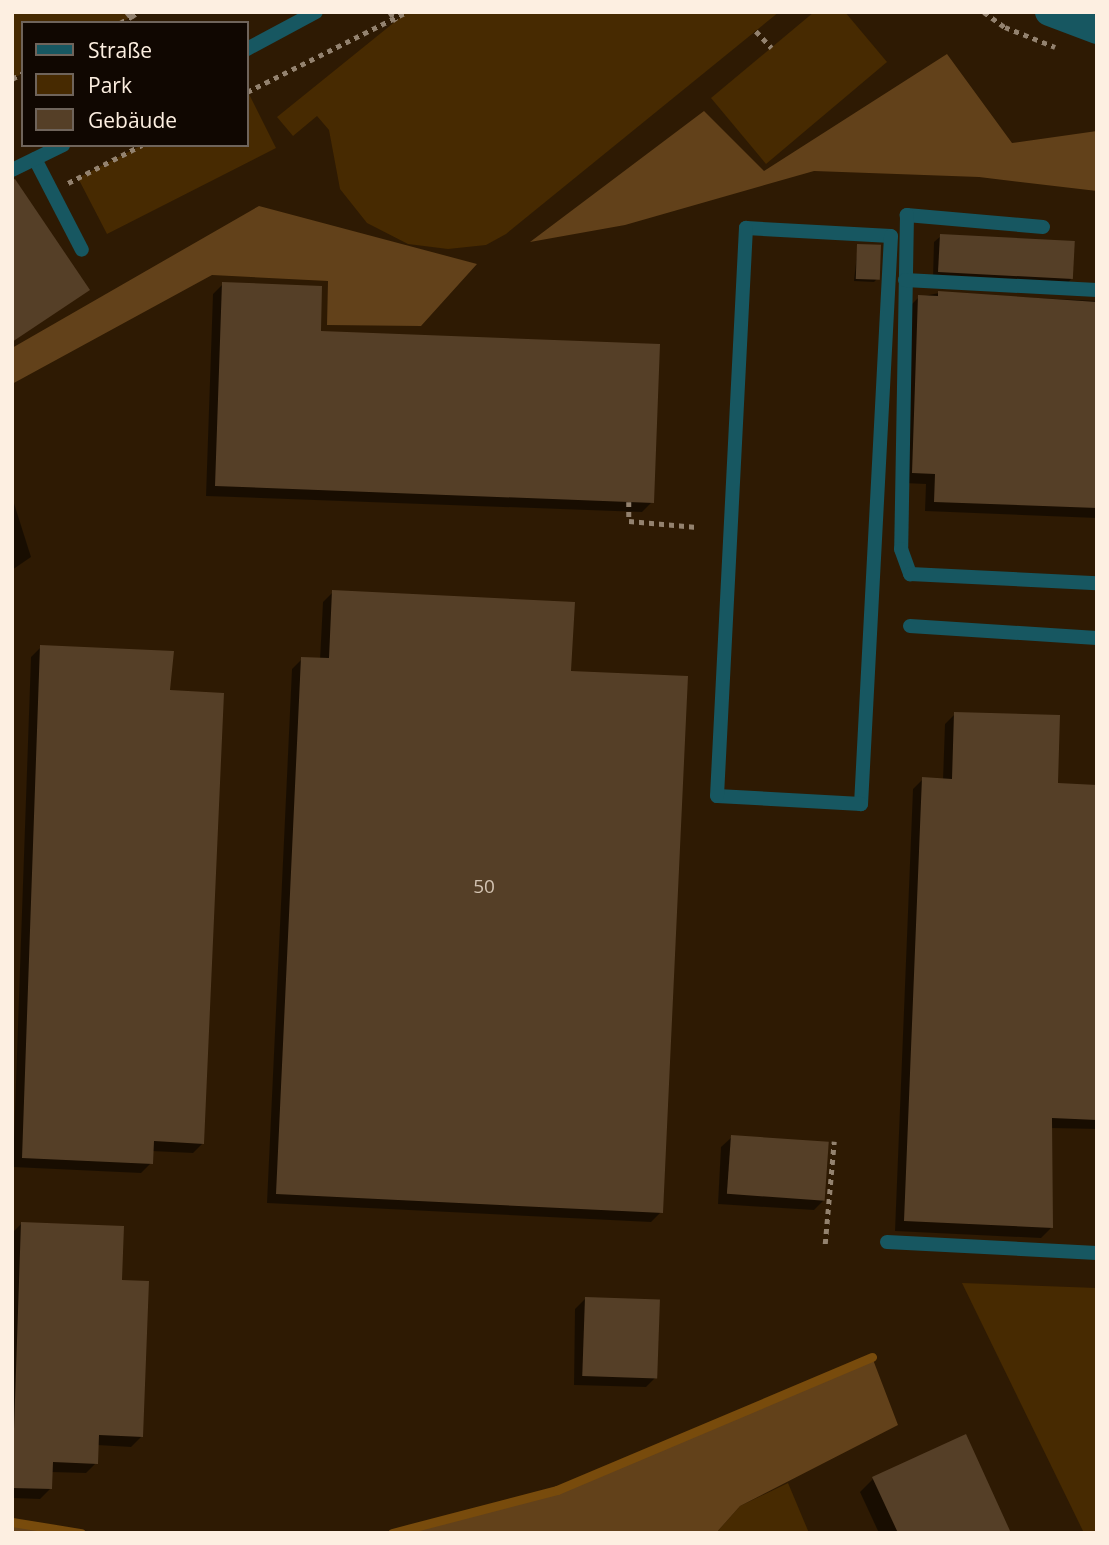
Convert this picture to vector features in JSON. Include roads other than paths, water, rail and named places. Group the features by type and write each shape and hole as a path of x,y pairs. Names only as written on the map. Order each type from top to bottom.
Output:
{"street":[{"path":"1049,12 1097,30"}],"lane":[{"path":"248,48 316,12"},
{"path":"12,170 59,147"},
{"path":"35,159 82,250"},
{"path":"1043,227 907,215 901,549 910,574 1097,583"},
{"path":"746,228 891,236 861,804 717,796 746,228"},
{"path":"905,280 1097,290"},
{"path":"910,626 1097,638"},
{"path":"887,1242 1097,1253"}],"waterway":[{"path":"392,1533 557,1490 872,1357"},
{"path":"12,1522 81,1533"}]}
